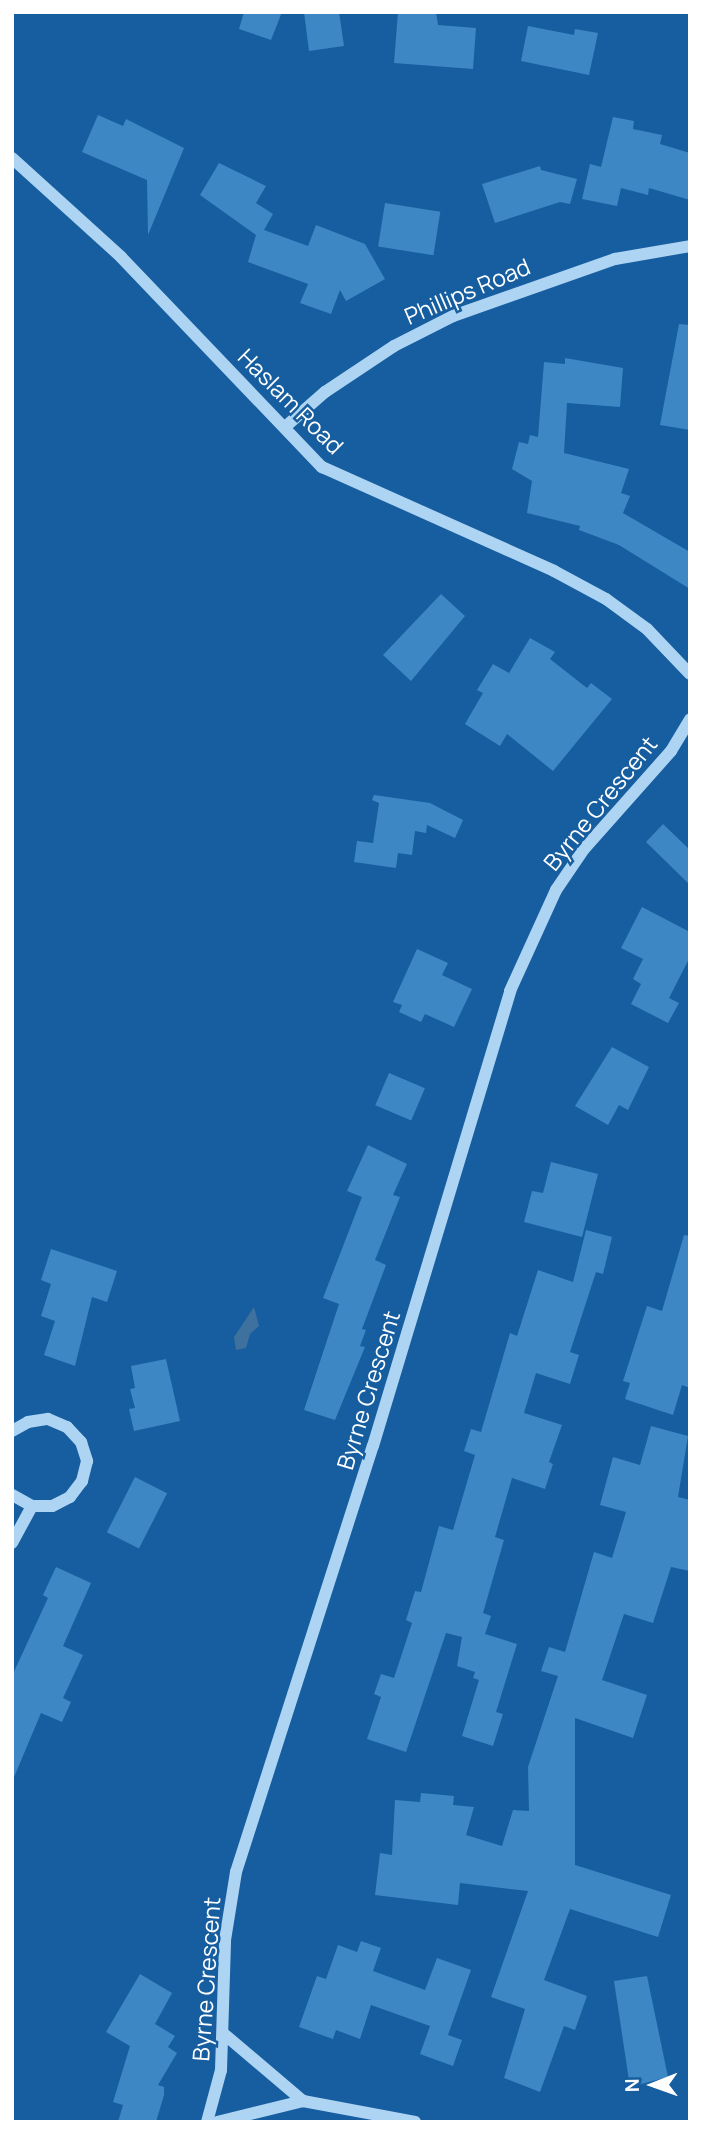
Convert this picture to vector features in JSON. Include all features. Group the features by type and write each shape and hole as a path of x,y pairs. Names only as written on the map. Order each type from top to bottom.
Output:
{"street":[{"name":"Haslam Road","path":"12,158 121,257 322,467 555,571 606,599 647,629 690,674"},
{"name":"Phillips Road","path":"285,428 325,392 394,345 453,316 615,259 690,247"},
{"name":"Byrne Crescent","path":"207,2122 221,2070 225,1940 236,1872 373,1446 510,991 556,890 584,849 671,751 690,719"},
{"path":"12,1432 28,1422 58,1423 81,1442 87,1461 82,1481 70,1497 52,1506 32,1506 12,1495"},
{"path":"12,1543 32,1506"},
{"path":"224,2034 303,2101"},
{"path":"217,2122 303,2101 415,2122"}],"water":[{"path":"254,1307 259,1326 250,1334 246,1348 236,1350 234,1337"}],"building":[{"path":"244,12 282,12 271,40 239,29"},
{"path":"304,12 339,12 344,46 309,51"},
{"path":"398,12 436,12 438,25 476,28 473,69 394,63"},
{"path":"528,26 574,35 575,29 598,33 589,75 521,61"},
{"path":"98,115 123,126 126,119 184,148 148,235 147,180 82,152"},
{"path":"613,117 634,121 633,129 662,135 660,144 690,153 690,200 649,188 648,195 621,188 617,206 582,199 590,164 601,167"},
{"path":"219,163 266,186 256,203 273,214 264,230 308,246 316,225 365,244 385,279 346,301 340,290 331,314 300,303 308,284 248,262 256,235 200,195"},
{"path":"540,166 541,170 577,179 570,204 560,202 495,223 482,184"},
{"path":"385,203 440,212 433,255 378,246"},
{"path":"679,324 690,325 690,430 660,425"},
{"path":"565,358 623,368 620,407 567,403 564,453 629,469 621,493 630,496 623,513 690,552 690,589 619,545 579,530 580,526 527,513 532,481 512,469 519,442 528,444 530,435 538,437 544,362 565,364"},
{"path":"441,594 465,616 411,681 383,655"},
{"path":"530,638 555,652 550,659 587,688 591,683 612,699 553,771 507,734 500,746 465,724 483,693 477,690 493,664 509,673"},
{"path":"374,795 430,803 463,820 455,838 427,825 426,833 415,831 412,855 398,853 396,868 354,862 357,841 373,843 379,803 372,800"},
{"path":"663,824 690,850 690,885 646,842"},
{"path":"642,907 690,932 690,957 669,998 679,1003 668,1023 631,1004 641,984 633,979 643,959 621,948"},
{"path":"417,949 448,963 442,975 472,989 454,1027 425,1014 421,1022 399,1012 402,1005 393,1002"},
{"path":"612,1047 649,1067 628,1110 619,1105 608,1125 575,1106"},
{"path":"389,1073 425,1088 411,1120 375,1105"},
{"path":"368,1145 407,1164 393,1195 400,1197 375,1260 386,1265 362,1329 366,1330 360,1346 365,1347 335,1420 304,1410 339,1304 323,1298 362,1197 347,1191"},
{"path":"551,1162 598,1174 582,1237 524,1222 532,1191 543,1193"},
{"path":"586,1230 612,1237 603,1274 596,1272 570,1352 579,1355 570,1384 536,1373 524,1413 562,1425 549,1462 553,1464 545,1489 512,1478 495,1537 504,1540 483,1613 491,1616 485,1634 517,1644 496,1712 503,1714 493,1746 462,1736 479,1680 473,1678 475,1672 457,1666 462,1637 446,1633 406,1752 367,1739 381,1697 374,1694 381,1674 394,1678 412,1623 406,1620 415,1591 421,1592 439,1526 453,1530 475,1455 464,1451 471,1429 481,1432 510,1333 517,1336 538,1270 573,1282"},
{"path":"684,1235 690,1236 690,1388 682,1385 673,1415 625,1399 630,1383 623,1381 647,1306 662,1311"},
{"path":"51,1249 117,1271 107,1302 92,1297 75,1366 44,1355 55,1321 41,1316 51,1284 41,1280"},
{"path":"166,1359 180,1421 134,1431 129,1409 135,1408 130,1389 135,1388 131,1366"},
{"path":"651,1426 688,1436 678,1497 690,1500 690,1571 671,1567 653,1623 624,1614 602,1680 647,1695 633,1738 575,1718 575,1865 671,1895 658,1937 570,1909 544,1980 587,1996 575,2030 564,2026 540,2092 504,2078 525,2009 491,1997 528,1891 460,1883 458,1905 375,1895 380,1853 392,1855 395,1800 420,1802 421,1793 454,1796 453,1805 474,1807 466,1835 502,1846 513,1810 529,1811 528,1767 558,1676 541,1671 549,1647 565,1652 594,1552 612,1558 626,1512 600,1505 613,1457 640,1465"},
{"path":"135,1477 167,1493 139,1549 107,1532"},
{"path":"56,1567 91,1583 63,1646 83,1655 63,1698 71,1702 62,1722 41,1713 12,1782 12,1676 48,1598 43,1595"},
{"path":"361,1941 381,1948 373,1971 425,1990 437,1958 471,1970 448,2035 462,2040 453,2066 420,2054 430,2026 371,2005 360,2039 336,2030 333,2039 299,2027 317,1976 326,1979 338,1945 357,1952"},
{"path":"140,1974 172,1993 155,2024 175,2036 168,2047 177,2053 158,2085 164,2087 164,2095 156,2122 118,2122 123,2105 113,2102 130,2046 106,2032"},
{"path":"647,1976 668,2077 630,2087 614,1981"}]}
